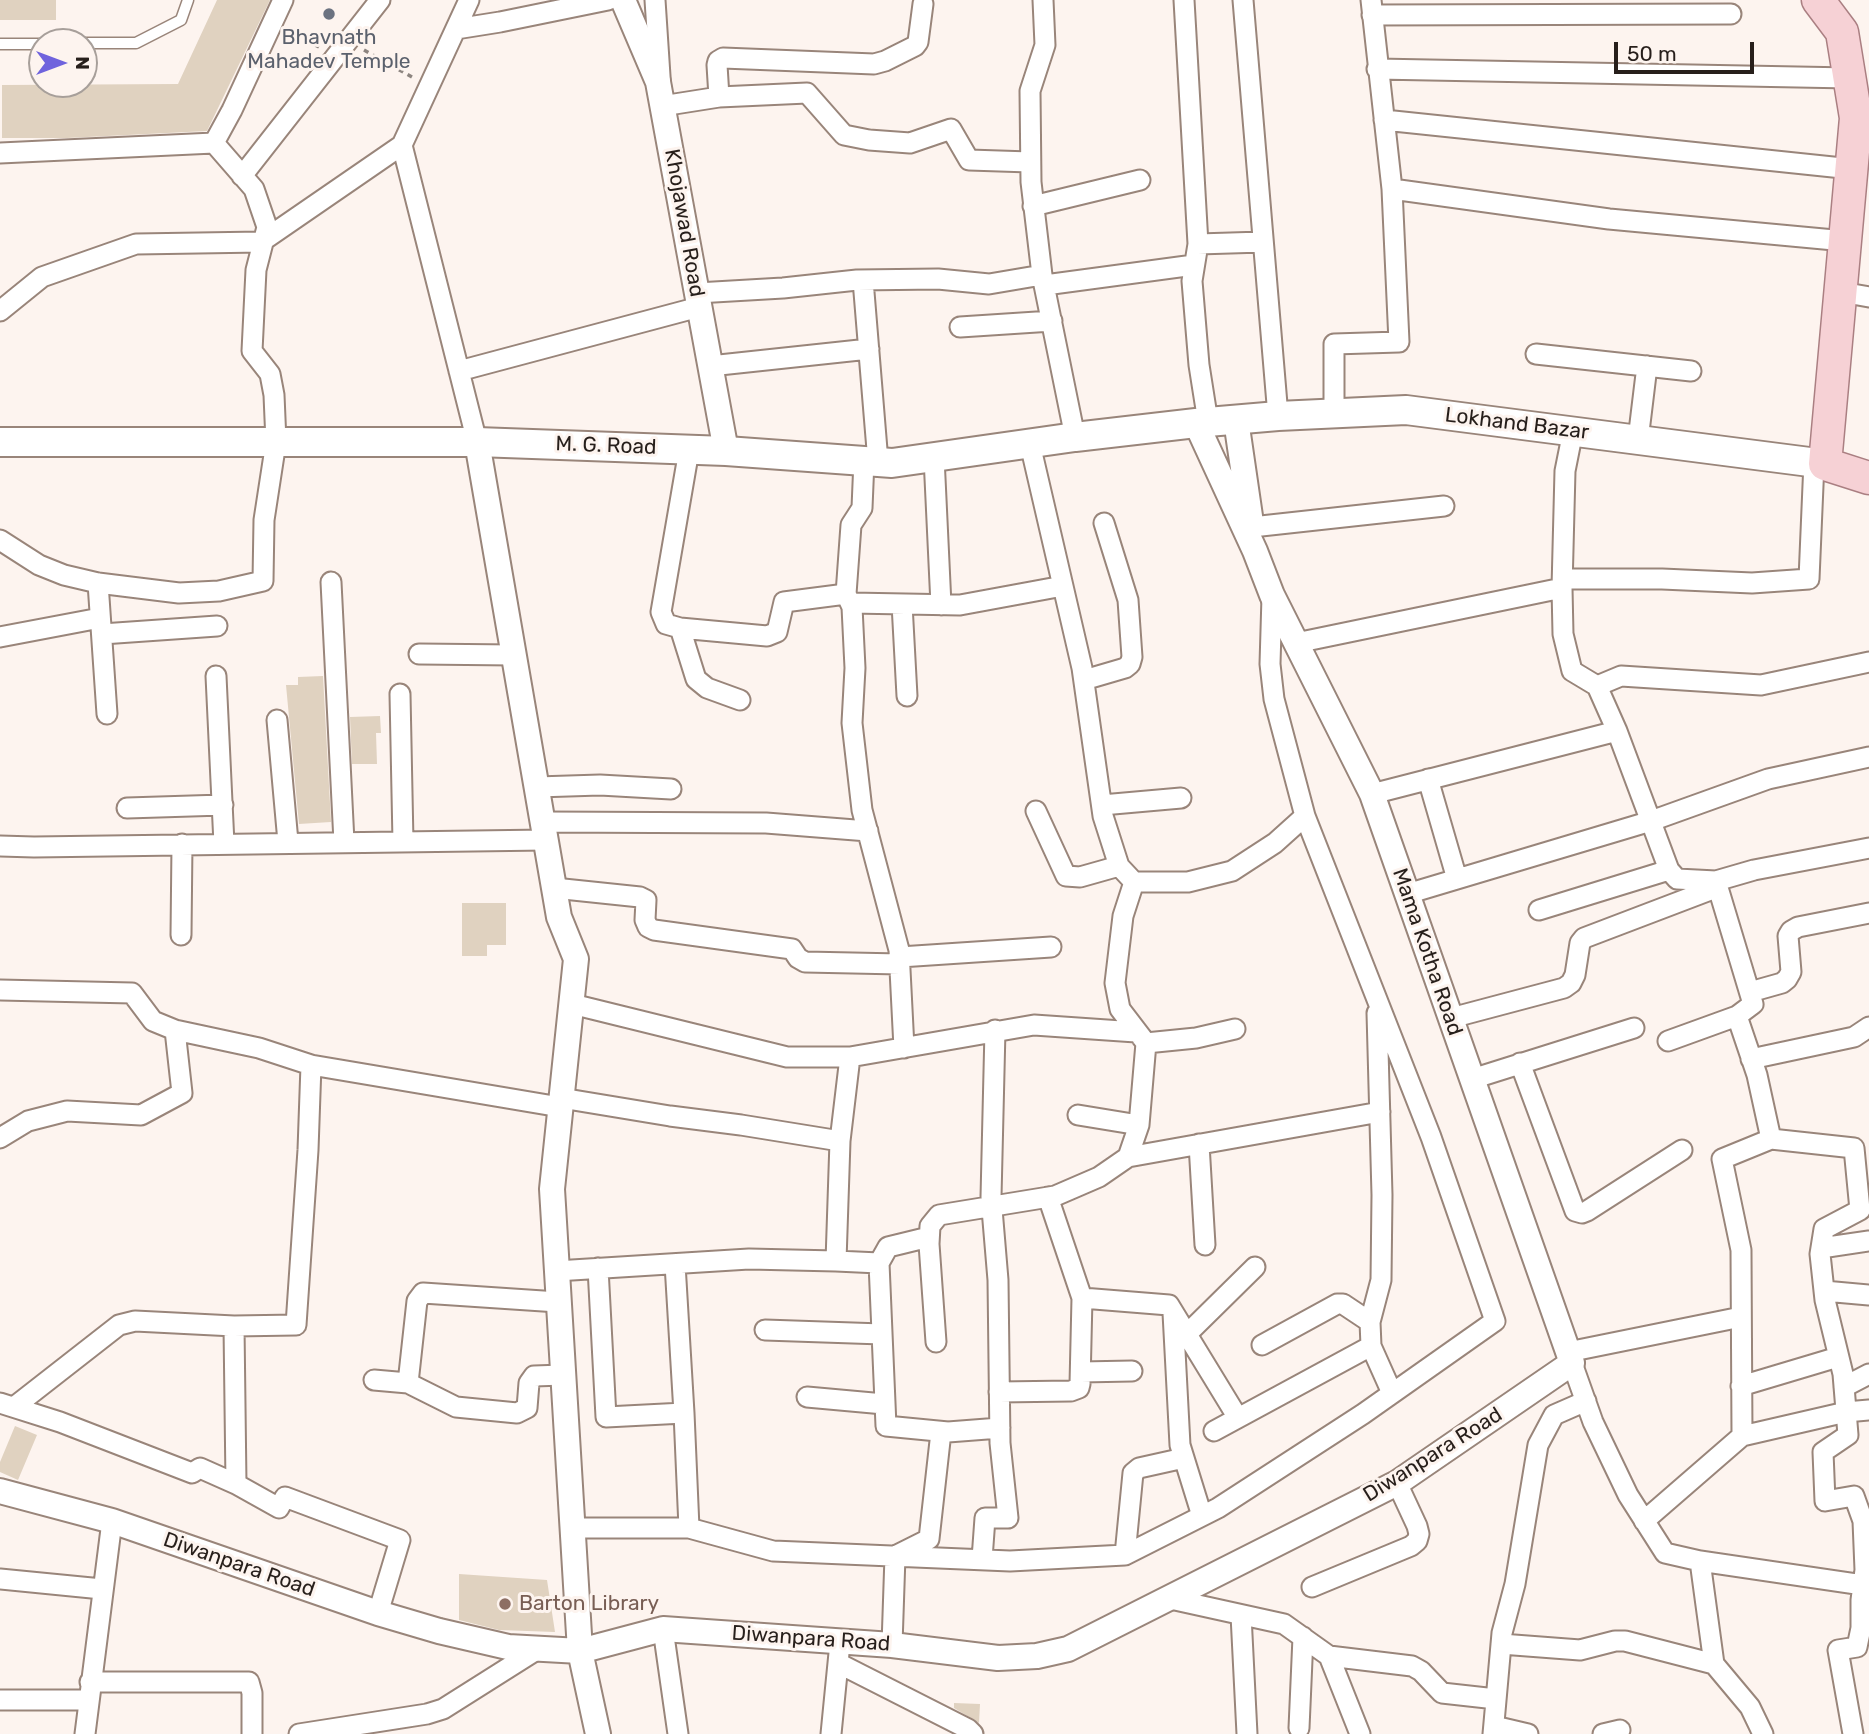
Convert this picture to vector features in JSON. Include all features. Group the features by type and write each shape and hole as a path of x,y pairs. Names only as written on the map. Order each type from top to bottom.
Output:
{"main road":[{"path":"1818,0 1842,32 1850,78 1863,118 1852,169 1845,241 1855,294 1820,463 1869,478"},
{"name":"Lokhand Bazar","path":"1202,423 1278,416 1406,410 1820,463"},
{"name":"M. G. Road","path":"0,442 477,442 726,451 892,463 1075,437 1202,423"}],"street":[{"path":"214,143 283,0"},
{"path":"242,176 380,0"},
{"path":"0,311 42,277 136,244 261,242 402,145 469,0"},
{"path":"456,29 608,0"},
{"name":"Khojawad Road","path":"623,0 658,82 726,451"},
{"path":"655,0 663,106 719,97 807,93 844,135 869,141 910,142 951,129 969,160 1030,162"},
{"path":"1043,0 1045,46 1030,90 1033,205 1043,280 1075,437"},
{"path":"1184,0 1198,244 1192,281 1202,423"},
{"path":"1243,0 1278,416"},
{"path":"719,97 717,65 723,58 874,64 885,61 918,42 923,4"},
{"path":"1334,413 1335,344 1399,342 1392,189 1371,7 1731,14"},
{"path":"1377,69 1850,78"},
{"path":"1384,120 1852,169"},
{"path":"0,153 214,143"},
{"path":"0,540 39,565 64,575 98,583 179,593 219,591 263,582 264,520 276,442 274,395 270,374 252,351 256,270 267,227 254,189 214,143"},
{"path":"402,145 477,442 559,917 576,959 552,1189 580,1651 598,1734"},
{"path":"1033,205 1140,180"},
{"path":"1392,189 1609,219 1845,241"},
{"path":"1198,244 1263,242"},
{"path":"459,370 698,300 863,280 937,279 989,284 1194,265"},
{"path":"863,280 869,349 871,461 862,508 851,525 848,598 855,668 852,723 862,810 900,961 904,1048"},
{"path":"960,327 1052,321"},
{"path":"710,366 869,349"},
{"path":"1536,354 1691,371"},
{"path":"1638,440 1647,366"},
{"name":"Mama Kotha Road","path":"1236,420 1253,539"},
{"name":"Mama Kotha Road","path":"1202,423 1253,539 1272,595 1372,794 1570,1358"},
{"path":"1573,431 1565,471 1562,584 1563,634 1572,671 1597,686 1617,731 1669,870 1677,878 1717,884"},
{"path":"1030,444 1084,680 1101,804 1119,866 1134,882 1188,882 1232,871 1275,843 1305,816"},
{"path":"690,450 661,612 666,624 680,628 767,636 777,632 784,602 848,598 941,605 971,603 1063,586"},
{"path":"934,457 941,605"},
{"path":"1296,643 1562,584 1662,579 1752,583 1809,579 1820,463"},
{"path":"1253,539 1444,506"},
{"path":"1084,680 1125,668 1132,657 1128,600 1104,523"},
{"path":"331,582 344,842"},
{"path":"98,583 107,714"},
{"path":"572,1528 689,1528 773,1551 1010,1560 1125,1555 1219,1508 1495,1321 1431,1137 1305,816 1273,699 1270,664 1272,595"},
{"path":"902,604 907,696"},
{"path":"0,637 101,626 217,626"},
{"path":"680,628 696,679 707,688 740,700"},
{"path":"419,654 514,655"},
{"path":"1597,686 1621,676 1761,685 1869,662"},
{"path":"216,676 224,844"},
{"path":"400,694 403,842"},
{"path":"277,720 288,842"},
{"path":"1372,794 1617,731"},
{"path":"1407,894 1651,821 1768,779 1869,757"},
{"path":"1428,779 1457,879"},
{"path":"537,787 600,785 671,789"},
{"path":"1101,804 1181,799"},
{"path":"127,808 223,805"},
{"path":"1036,811 1066,876 1080,877 1119,866"},
{"path":"0,846 403,842 544,831 765,823 868,831"},
{"path":"181,935 182,844"},
{"path":"1451,1018 1564,988 1571,983 1575,975 1580,943 1584,938 1754,870 1869,848"},
{"path":"1539,910 1669,870"},
{"path":"1128,1157 1139,1125 1141,1038 1120,1009 1115,983 1123,916 1134,882"},
{"path":"1668,1041 1737,1016 1753,1004 1717,884"},
{"path":"554,888 640,897 646,900 645,920 648,927 654,930 792,949 804,962 900,961 1051,947"},
{"path":"1750,992 1783,983 1787,979 1791,972 1788,936 1791,931 1798,927 1869,913"},
{"path":"0,990 132,993 153,1021 175,1030 259,1048 311,1065 840,1141"},
{"path":"1377,998 1381,1280 1370,1322 1371,1346 1392,1393"},
{"path":"572,1004 787,1057 850,1057 1034,1025 1141,1038 1196,1038 1235,1029"},
{"path":"1737,1016 1771,1139"},
{"path":"1472,1079 1634,1028"},
{"path":"0,1138 28,1121 67,1111 141,1115 182,1093 175,1030"},
{"path":"982,1559 985,1518 1008,1518 1000,1429 998,1280 992,1205 995,1030"},
{"path":"1751,1059 1866,1036"},
{"path":"836,1261 840,1141 850,1057"},
{"path":"1520,1063 1576,1211 1587,1211 1682,1150"},
{"path":"7,1405 127,1322 234,1326 296,1325 311,1065"},
{"path":"936,1342 929,1237 930,1226 939,1216 1055,1196 1099,1177 1128,1157 1380,1112"},
{"path":"1078,1115 1139,1125"},
{"path":"1742,1436 1741,1250 1722,1159 1771,1139 1861,1147 1860,1210 1824,1229 1821,1248 1824,1292 1843,1374 1848,1435 1823,1452 1825,1501 1854,1496 1863,1521 1865,1611 1857,1647 1839,1650 1853,1734"},
{"path":"1199,1144 1205,1245"},
{"path":"999,1392 1071,1391 1079,1388 1082,1298 1048,1197"},
{"path":"929,1237 888,1247 879,1264 886,1426 941,1432 1000,1429"},
{"path":"1821,1248 1869,1241"},
{"path":"556,1271 748,1259 879,1264"},
{"path":"675,1264 689,1528"},
{"path":"1188,1333 1255,1267"},
{"path":"598,1268 606,1418 684,1413"},
{"path":"1824,1292 1869,1295"},
{"path":"408,1383 416,1301 423,1293 558,1302"},
{"path":"1082,1298 1165,1303 1173,1308 1238,1418"},
{"path":"1262,1345 1337,1304 1343,1304 1370,1322"},
{"path":"1173,1308 1179,1433 1202,1516"},
{"path":"1741,1317 1570,1358 1628,1495 1665,1553 1863,1585"},
{"path":"234,1326 236,1484"},
{"path":"765,1330 881,1334"},
{"path":"1213,1431 1371,1346"},
{"path":"1741,1386 1838,1357"},
{"name":"Diwanpara Road","path":"0,1491 112,1521 378,1613 508,1647 580,1651 663,1629 839,1652 892,1645 998,1658 1037,1656 1068,1649 1397,1483 1570,1358"},
{"path":"1081,1371 1132,1371"},
{"path":"1844,1387 1869,1374"},
{"path":"374,1380 408,1383 456,1407 517,1413 527,1408 529,1383 534,1376 563,1375"},
{"path":"807,1397 884,1404"},
{"path":"1528,1734 1493,1730 1501,1644 1515,1584 1538,1446 1553,1415 1586,1401"},
{"path":"7,1405 60,1422 192,1473 200,1468 279,1508 285,1497 400,1540 378,1613"},
{"path":"1644,1521 1742,1436 1846,1412 1869,1410"},
{"path":"895,1556 929,1539 941,1432"},
{"path":"1125,1555 1133,1473 1139,1468 1184,1458"},
{"path":"1312,1587 1411,1546 1417,1541 1417,1526 1397,1483"},
{"path":"85,1734 112,1521"},
{"path":"892,1645 895,1556"},
{"path":"1700,1560 1714,1664 1750,1707 1763,1734"},
{"path":"0,1579 102,1589"},
{"path":"1166,1598 1284,1624 1329,1656 1412,1666 1421,1671 1443,1693 1496,1699"},
{"path":"1241,1615 1247,1734"},
{"path":"663,1629 678,1734"},
{"path":"1299,1728 1303,1637"},
{"path":"1501,1644 1580,1650 1615,1641 1714,1664"},
{"path":"299,1734 427,1714 443,1709 537,1649"},
{"path":"831,1734 839,1652 973,1734"},
{"path":"1329,1656 1360,1734"},
{"path":"0,1700 89,1691 248,1682 252,1686 252,1734"}],"lane":[{"path":"98,43 136,43 181,20 188,0"},
{"path":"0,44 28,44"}],"path":[{"path":"273,22 429,87"}],"building":[{"path":"0,0 56,0 56,20 0,20"},
{"path":"217,0 270,0 207,131 67,138 2,138 2,85 28,85 28,98 98,98 98,84 178,84"},
{"path":"323,676 331,822 299,824 286,685 298,685 298,677"},
{"path":"380,716 381,733 376,733 377,764 352,764 350,717"},
{"path":"462,903 506,903 506,945 487,945 487,956 462,956"},
{"path":"15,1426 37,1435 18,1480 0,1472 0,1462"},
{"name":"Barton Library","path":"459,1574 547,1580 555,1632 499,1630 459,1620"},
{"path":"954,1703 980,1704 979,1723 954,1708"}],"place":[{"name":"Bhavnath Mahadev Temple","path":"329,14"},
{"name":"Barton Library","path":"505,1604"}]}
